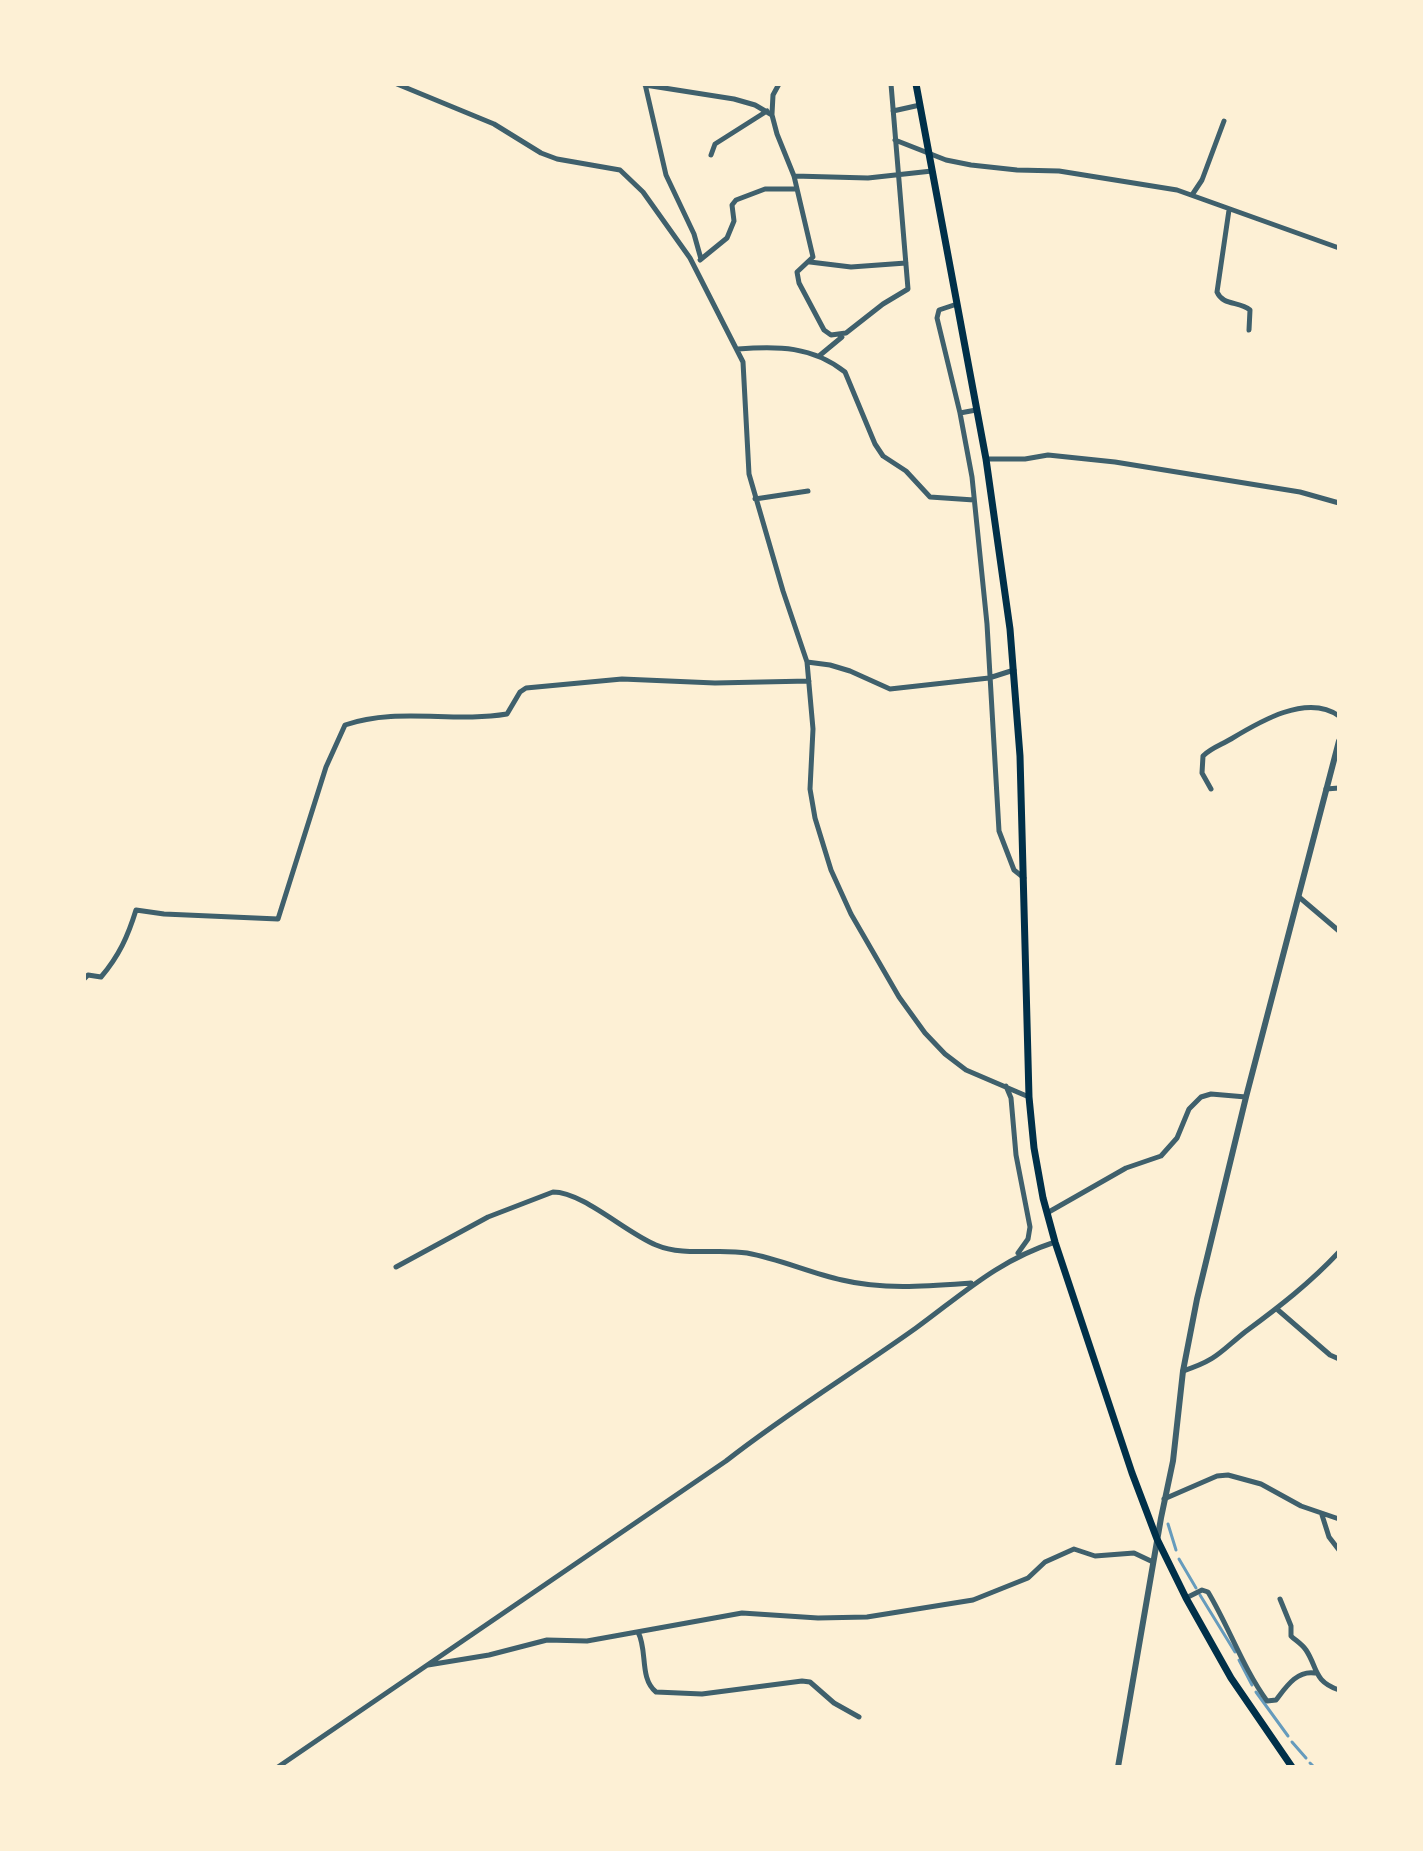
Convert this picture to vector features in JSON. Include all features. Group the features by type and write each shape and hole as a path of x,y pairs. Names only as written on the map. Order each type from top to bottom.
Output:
{"main road":[{"path":"916,84 1001,549 1014,670 1025,878 1029,1097 1034,1148 1047,1213 1132,1473 1157,1539 1186,1598 1239,1691 1292,1767"}],"street":[{"path":"397,84 494,124 541,153 557,159 620,170 643,192 694,265 743,362 749,474 807,662 813,729 810,789 820,836 842,896 899,997 925,1033 966,1070 1029,1097"},
{"path":"779,84 773,95 770,113 794,176 813,257 810,262"},
{"path":"819,356 883,304 908,289 891,84"},
{"path":"701,259 694,234 663,166 645,85 734,99 770,113"},
{"path":"893,111 921,105"},
{"path":"711,155 715,144 770,113"},
{"path":"1192,195 1202,180 1224,121"},
{"path":"895,140 930,151 946,160 971,165 1089,175 1162,187 1339,248"},
{"path":"794,176 897,177 933,171"},
{"path":"694,265 727,238 734,221 732,205 736,200 765,189 797,189"},
{"path":"1229,210 1217,292 1226,302 1250,310 1249,330"},
{"path":"846,333 831,335 824,330 803,290 797,272 800,266 810,262 851,267 906,263"},
{"path":"958,304 939,310 937,318 960,413 974,500 987,624 999,831 1014,870 1025,878"},
{"path":"738,349 780,346 819,356 845,372 883,456 906,471 930,497 974,500"},
{"path":"960,413 977,410"},
{"path":"986,459 1025,459 1048,455 1115,462 1300,492 1339,503"},
{"path":"755,499 808,491"},
{"path":"807,662 850,671 890,689 989,678 1014,670"},
{"path":"84,979 88,975 101,977 112,964 126,943 136,910 278,919 326,767 345,725 367,717 507,714 520,692 526,688 622,679 715,683 809,681"},
{"path":"1211,789 1202,773 1203,756 1248,728 1271,717 1305,709 1321,708 1339,716"},
{"path":"1118,1767 1173,1461 1183,1371 1197,1299 1339,741"},
{"path":"1326,789 1339,788"},
{"path":"1299,897 1339,931"},
{"path":"1005,1085 1011,1098 1016,1155 1030,1227 1028,1239 1017,1256"},
{"path":"1047,1213 1126,1168 1161,1156 1177,1138 1189,1109 1201,1097 1211,1094 1246,1097"},
{"path":"396,1267 488,1217 546,1194 560,1192 658,1246 696,1252 757,1255 836,1279 864,1284 973,1283"},
{"path":"278,1767 726,1461 973,1283 1017,1256 1055,1242"},
{"path":"1183,1371 1215,1358 1278,1310 1339,1252"},
{"path":"1278,1310 1330,1355 1339,1359"},
{"path":"1164,1499 1217,1476 1228,1475 1261,1484 1321,1514 1339,1519"},
{"path":"1321,1514 1329,1537 1339,1550"},
{"path":"423,1666 489,1655 547,1640 587,1641 742,1613 818,1618 867,1617 973,1600 1028,1578 1045,1562 1074,1549 1101,1556 1131,1553 1153,1562"},
{"path":"1186,1598 1202,1590 1208,1592 1227,1623 1254,1684 1267,1701 1276,1700 1289,1682 1308,1672 1315,1673"},
{"path":"1280,1599 1291,1626 1291,1636 1306,1650 1315,1673 1326,1684 1339,1690"},
{"path":"638,1632 643,1644 648,1682 656,1692 702,1694 802,1681 810,1682 834,1703 859,1717"}],"waterway":[{"path":"1168,1524 1176,1550"},
{"path":"1179,1559 1196,1588"},
{"path":"1200,1595 1235,1652"},
{"path":"1239,1660 1252,1685"},
{"path":"1256,1692 1288,1736"},
{"path":"1292,1742 1306,1758"},
{"path":"1310,1763 1314,1767"}]}
